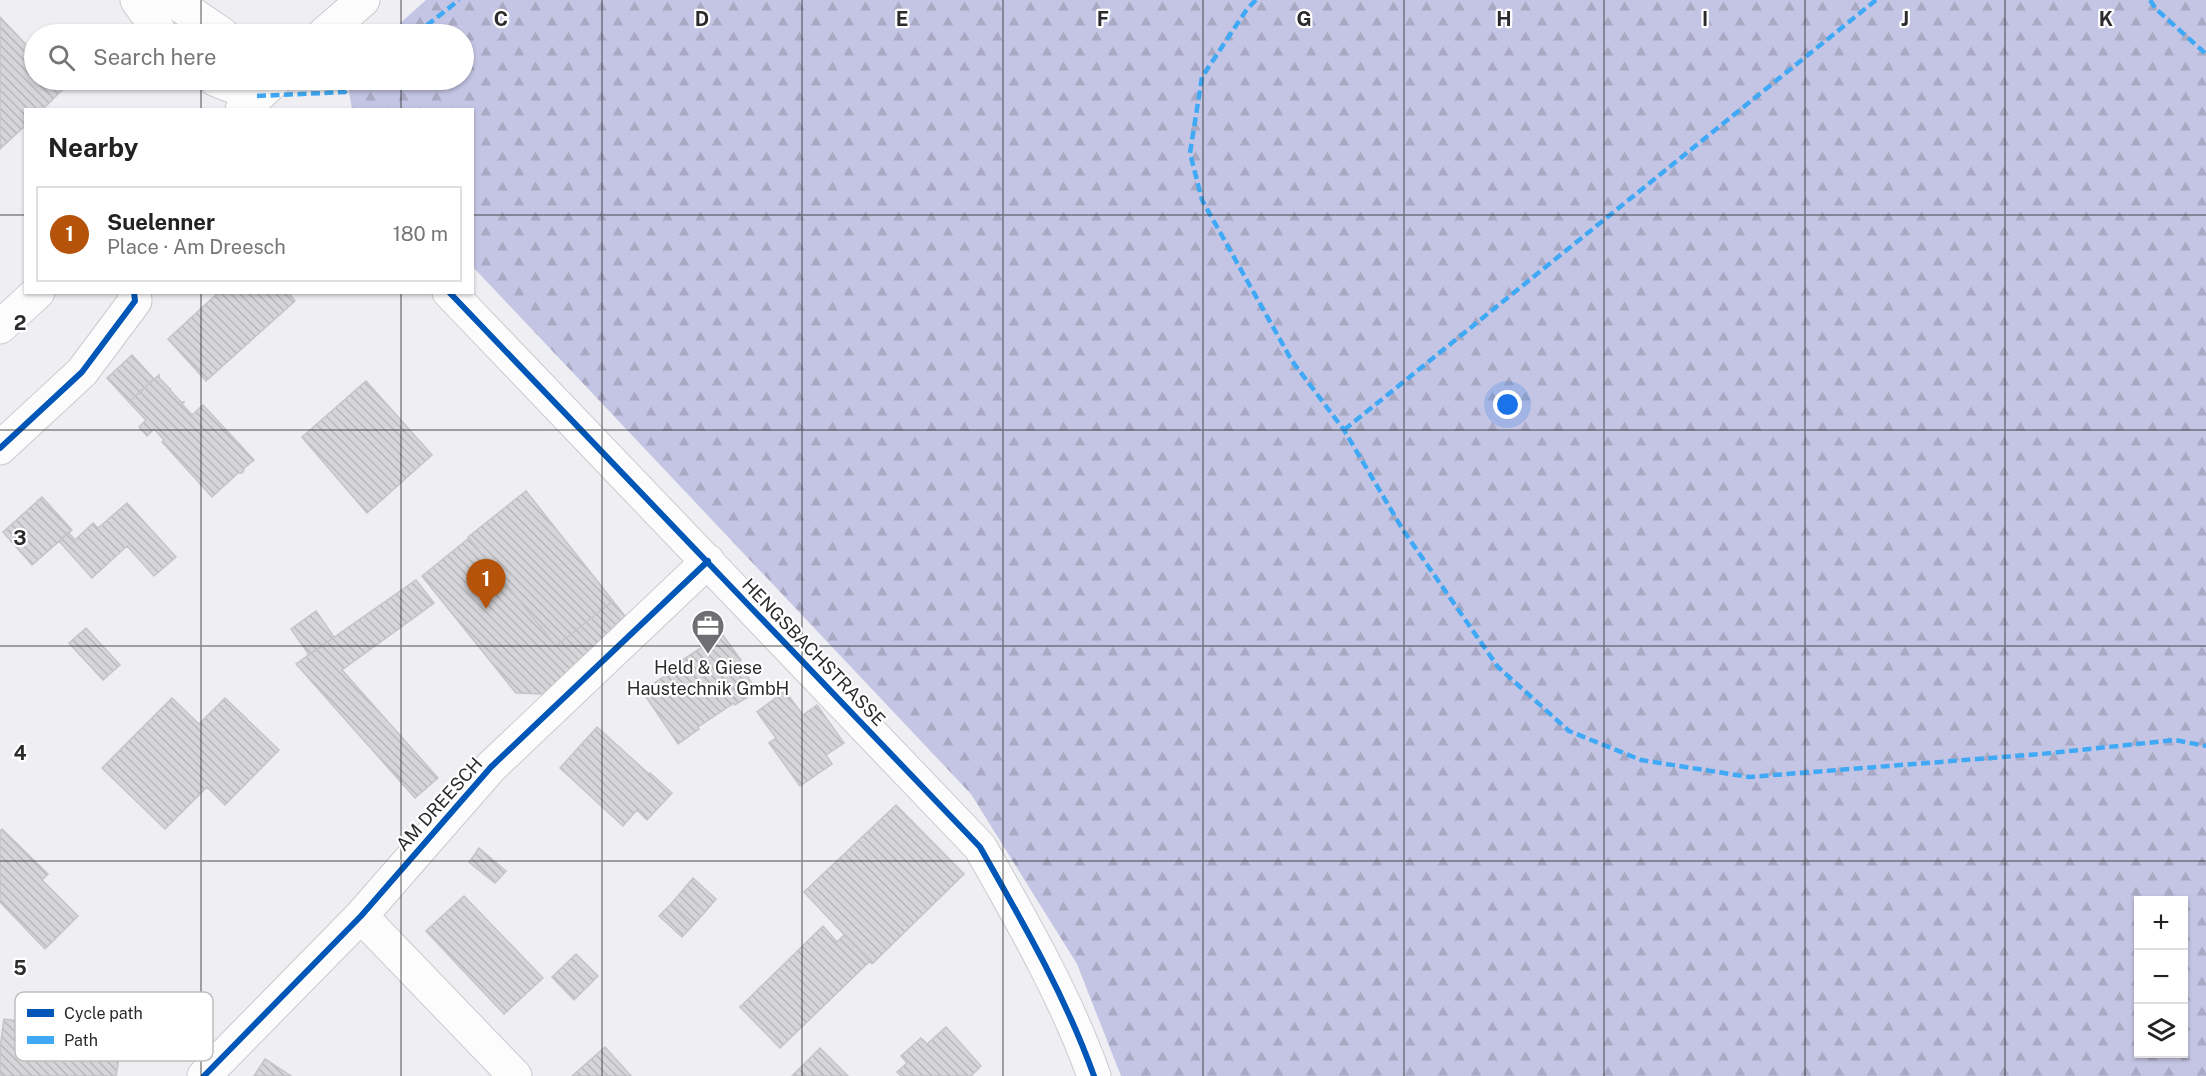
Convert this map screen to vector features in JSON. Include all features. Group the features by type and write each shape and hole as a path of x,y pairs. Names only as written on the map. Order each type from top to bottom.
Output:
{"street":[{"path":"137,0 154,24"},
{"path":"172,0 207,24"},
{"path":"335,24 363,0"},
{"path":"245,90 259,95"},
{"path":"0,327 36,294"},
{"path":"0,448 82,372 135,302 134,294"},
{"name":"HENGSBACHSTRASSE","path":"451,294 980,847 1036,945 1079,1034 1094,1076"},
{"name":"AM DREESCH","path":"204,1076 361,916 490,767 708,561"},
{"path":"361,916 515,1076"}],"green space":[{"path":"426,0 2206,0 2206,1076 1121,1076 1077,964 971,794 474,268 474,108 352,108 349,90 474,90 474,24 399,24"}],"building":[{"path":"0,17 24,42 24,90 62,90 44,108 24,108 24,127 0,149"},
{"path":"217,294 290,294 295,301 206,381 168,339"},
{"path":"132,355 154,379 129,402 107,378"},
{"path":"159,375 159,378 171,388 170,390 181,402 184,402 182,404 192,415 203,405 254,460 243,469 242,473 238,473 212,497 162,442 164,440 154,429 147,436 139,427 146,420 129,402"},
{"path":"366,381 432,455 367,513 302,437"},
{"path":"526,491 613,601 556,646 468,537"},
{"path":"42,497 72,530 32,565 3,532"},
{"path":"127,503 176,557 154,576 127,546 92,578 59,541 68,532 75,540 93,523 98,528"},
{"path":"469,538 556,646 613,601 625,616 544,694 516,693 422,576"},
{"path":"416,580 434,603 342,670 438,778 415,798 296,664"},
{"path":"316,611 334,637 309,655 291,629"},
{"path":"86,628 120,665 103,680 69,643"},
{"path":"722,634 741,660 738,662 757,691 698,727 699,729 678,744 642,691 682,665 679,662"},
{"path":"785,691 803,715 817,705 844,743 826,755 832,764 800,786 769,743 776,738 757,712"},
{"path":"172,698 199,724 225,698 279,750 225,805 207,787 165,829 102,768"},
{"path":"597,727 672,793 647,820 637,810 623,826 560,768"},
{"path":"896,805 964,874 872,964 804,892"},
{"path":"2,829 48,874 42,880 78,916 45,949 0,902 0,831"},
{"path":"479,848 506,871 495,883 469,862"},
{"path":"693,878 716,899 705,912 682,891"},
{"path":"682,891 705,912 694,924 671,904"},
{"path":"464,896 543,978 504,1014 426,931"},
{"path":"671,904 694,924 682,937 659,916"},
{"path":"823,926 837,942 844,935 870,961 780,1048 740,1007"},
{"path":"576,954 598,976 574,1000 552,977"},
{"path":"4,1019 15,1021 15,1061 119,1061 116,1076 0,1076 0,1048"},
{"path":"946,1027 981,1066 971,1076 901,1076 897,1072 907,1063 901,1056 921,1038 927,1044"},
{"path":"605,1047 631,1076 572,1076"},
{"path":"820,1048 848,1076 792,1076"},
{"path":"265,1059 291,1076 254,1076"}],"marked path":[{"path":"429,24 459,0"},
{"path":"1256,0 1247,9 1202,77 1190,153 1202,200 1292,361 1344,430 1403,530 1498,667 1569,731 1641,760 1749,777 2041,754 2175,740 2206,746"},
{"path":"1344,430 1876,0"},
{"path":"2150,0 2156,9 2206,54"},
{"path":"257,96 345,92 348,90"}],"cycle path":[{"path":"0,448 82,372 135,301 134,294"},
{"path":"451,294 980,847 1056,987 1094,1076"},
{"path":"204,1076 361,916 491,767 708,561"}],"place":[{"name":"Suelenner","path":"486,609"},
{"name":"Held & Giese Haustechnik GmbH","path":"708,655"}]}
